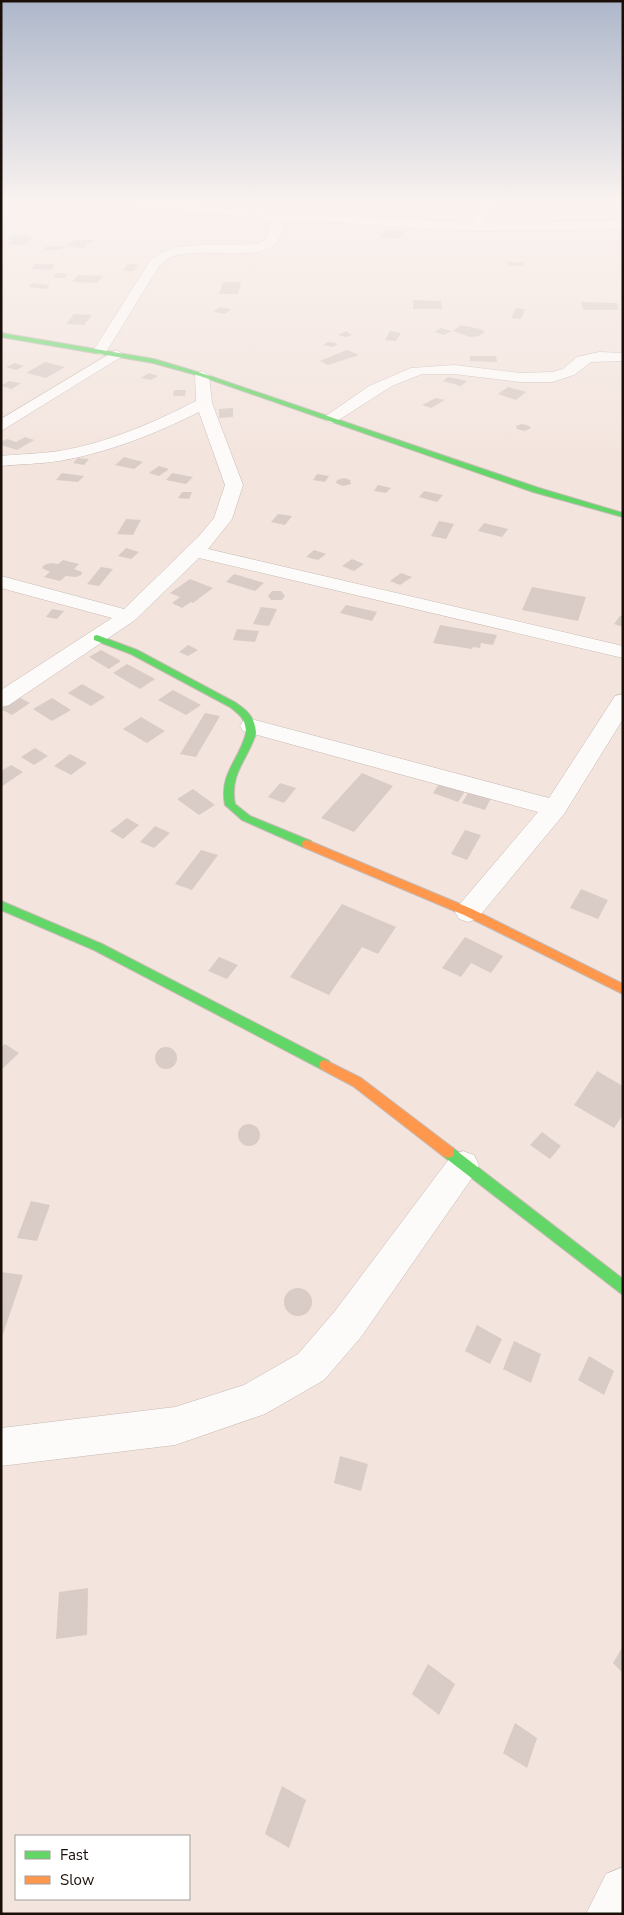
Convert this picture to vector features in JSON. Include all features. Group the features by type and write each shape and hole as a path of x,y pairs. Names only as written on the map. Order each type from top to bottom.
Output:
{"street":[{"path":"100,351 136,292"},
{"path":"1,335 154,361 202,374 536,490 623,515"},
{"path":"1,426 116,354"},
{"path":"330,418 368,394 421,370 445,369 502,376 551,377 565,374 573,370 577,363 591,358 623,357"},
{"path":"1,700 128,616 194,551 223,519 234,485 204,403 202,374"},
{"path":"1,461 57,456 98,447 149,430 204,403"},
{"path":"194,551 623,652"},
{"path":"1,582 128,616"},
{"path":"97,638 134,652 233,705 247,716 251,726 245,750 231,774 227,793 230,805 246,818 468,912 623,989"},
{"path":"468,912 555,808 623,701"},
{"path":"251,726 555,808"},
{"path":"1,905 98,947 285,1042 357,1082 623,1288"},
{"path":"1,1447 55,1442 175,1426 252,1401 311,1367 348,1324 463,1165"},
{"path":"610,1914 623,1891"}],"building":[{"path":"220,292 238,292 238,294 219,294"},
{"path":"413,300 441,301 442,309 413,309"},
{"path":"581,302 617,303 619,310 583,310"},
{"path":"219,307 231,309 225,314 214,312"},
{"path":"516,308 525,309 521,319 511,318"},
{"path":"74,314 92,315 84,325 66,324"},
{"path":"461,325 485,332 479,336 470,337 453,331"},
{"path":"441,328 451,331 445,335 434,332"},
{"path":"346,331 352,335 347,337 338,335"},
{"path":"390,331 401,333 396,341 385,340"},
{"path":"328,342 336,343 337,345 332,347 323,345"},
{"path":"347,350 359,355 328,365 320,361"},
{"path":"470,356 496,356 497,362 470,361"},
{"path":"45,362 65,367 46,378 26,373"},
{"path":"15,363 24,366 16,370 6,367"},
{"path":"149,373 158,376 151,380 141,378"},
{"path":"448,377 467,381 461,386 443,381"},
{"path":"9,381 21,383 12,389 1,386"},
{"path":"508,387 526,392 516,400 498,394"},
{"path":"174,390 186,390 185,396 173,396"},
{"path":"436,398 445,400 431,408 422,405"},
{"path":"233,408 233,417 219,418 219,409"},
{"path":"522,424 531,428 525,431 517,429 516,426"},
{"path":"25,437 34,440 17,450 1,445 1,442 7,439 16,442"},
{"path":"124,457 143,462 134,469 115,465"},
{"path":"78,458 89,459 84,465 73,463"},
{"path":"159,466 169,469 159,476 149,473"},
{"path":"62,473 84,476 78,482 56,480"},
{"path":"172,473 193,477 186,484 166,480"},
{"path":"317,474 329,476 325,482 313,480"},
{"path":"344,478 350,480 351,484 343,486 336,483 337,480"},
{"path":"378,485 391,488 386,493 374,491"},
{"path":"424,491 443,495 437,502 419,497"},
{"path":"182,492 192,492 189,499 178,498"},
{"path":"278,514 292,516 285,525 271,522"},
{"path":"126,519 141,520 133,535 117,534"},
{"path":"439,521 454,524 446,539 431,536"},
{"path":"484,523 508,529 502,537 478,531"},
{"path":"126,548 139,552 131,559 118,556"},
{"path":"314,550 326,554 318,560 306,557"},
{"path":"352,559 364,564 354,571 342,566"},
{"path":"63,560 79,564 74,569 82,572 81,575 76,577 66,576 60,581 44,577 50,572 42,568 44,565 58,564"},
{"path":"101,567 113,569 99,586 87,584"},
{"path":"401,573 412,577 400,585 390,581"},
{"path":"234,574 264,583 255,591 226,582"},
{"path":"190,579 213,588 193,603 191,602 182,608 172,603 180,597 170,593"},
{"path":"532,587 586,597 578,621 522,610"},
{"path":"272,591 281,591 285,596 282,600 271,600 268,596"},
{"path":"346,605 377,612 372,621 340,613"},
{"path":"261,607 277,609 269,626 253,624"},
{"path":"52,609 64,611 57,619 46,617"},
{"path":"620,616 623,616 623,627 614,624"},
{"path":"440,625 497,635 493,645 481,643 480,648 473,647 472,649 433,643"},
{"path":"237,629 259,631 255,642 233,640"},
{"path":"188,645 198,650 188,656 179,652"},
{"path":"101,650 121,661 109,669 89,657"},
{"path":"127,664 155,679 140,689 113,673"},
{"path":"82,684 105,697 91,706 68,693"},
{"path":"173,690 201,705 186,715 158,700"},
{"path":"19,697 30,703 12,715 1,709"},
{"path":"52,698 71,710 52,721 33,709"},
{"path":"205,713 220,716 196,757 180,754"},
{"path":"141,717 165,731 147,743 123,729"},
{"path":"35,748 48,756 34,765 21,757"},
{"path":"70,754 87,763 71,775 54,766"},
{"path":"11,765 23,772 1,787 1,771"},
{"path":"362,773 393,786 354,832 321,818"},
{"path":"441,781 466,790 458,802 433,793"},
{"path":"280,783 296,788 284,803 268,797"},
{"path":"193,789 215,805 199,815 177,799"},
{"path":"469,791 491,798 485,810 462,803"},
{"path":"127,818 139,825 123,839 110,831"},
{"path":"155,826 170,833 154,848 140,842"},
{"path":"465,830 481,835 467,860 451,854"},
{"path":"201,850 218,855 192,890 175,884"},
{"path":"581,889 608,900 598,919 570,908"},
{"path":"342,904 396,927 378,954 362,947 329,995 290,977"},
{"path":"465,937 503,956 491,973 471,963 461,977 442,968"},
{"path":"219,957 238,965 227,979 208,971"},
{"path":"5,1044 19,1053 1,1070 1,1047"},
{"path":"166,1047 174,1050 177,1058 174,1066 166,1069 158,1066 155,1058 158,1050"},
{"path":"597,1071 623,1086 623,1115 614,1128 574,1105"},
{"path":"249,1124 257,1127 260,1135 257,1143 249,1146 241,1143 238,1135 241,1127"},
{"path":"542,1132 561,1146 550,1159 530,1145"},
{"path":"31,1201 50,1205 37,1241 17,1238"},
{"path":"1,1272 23,1275 2,1337 1,1337"},
{"path":"298,1288 308,1292 312,1302 308,1312 298,1316 288,1312 284,1302 288,1292"},
{"path":"477,1325 502,1339 490,1364 465,1351"},
{"path":"514,1341 541,1354 531,1383 503,1369"},
{"path":"589,1356 614,1371 604,1395 578,1380"},
{"path":"340,1456 368,1464 361,1491 334,1483"},
{"path":"88,1588 87,1635 56,1639 59,1592"},
{"path":"623,1646 623,1673 613,1663"},
{"path":"428,1664 455,1684 439,1715 412,1694"},
{"path":"515,1723 537,1738 527,1768 503,1753"},
{"path":"282,1786 306,1800 289,1848 265,1834"}],"traffic: fast":[{"path":"1,335 154,361 202,375 536,490 623,515"},
{"path":"97,638 134,652 233,705 245,714 251,726 251,733 249,741 230,778 228,785 230,805 246,818 307,844"},
{"path":"1,905 98,947 325,1065"},
{"path":"448,1152 623,1288"}],"traffic: slow":[{"path":"307,844 468,912 623,989"},
{"path":"325,1065 357,1082 448,1152"}]}
